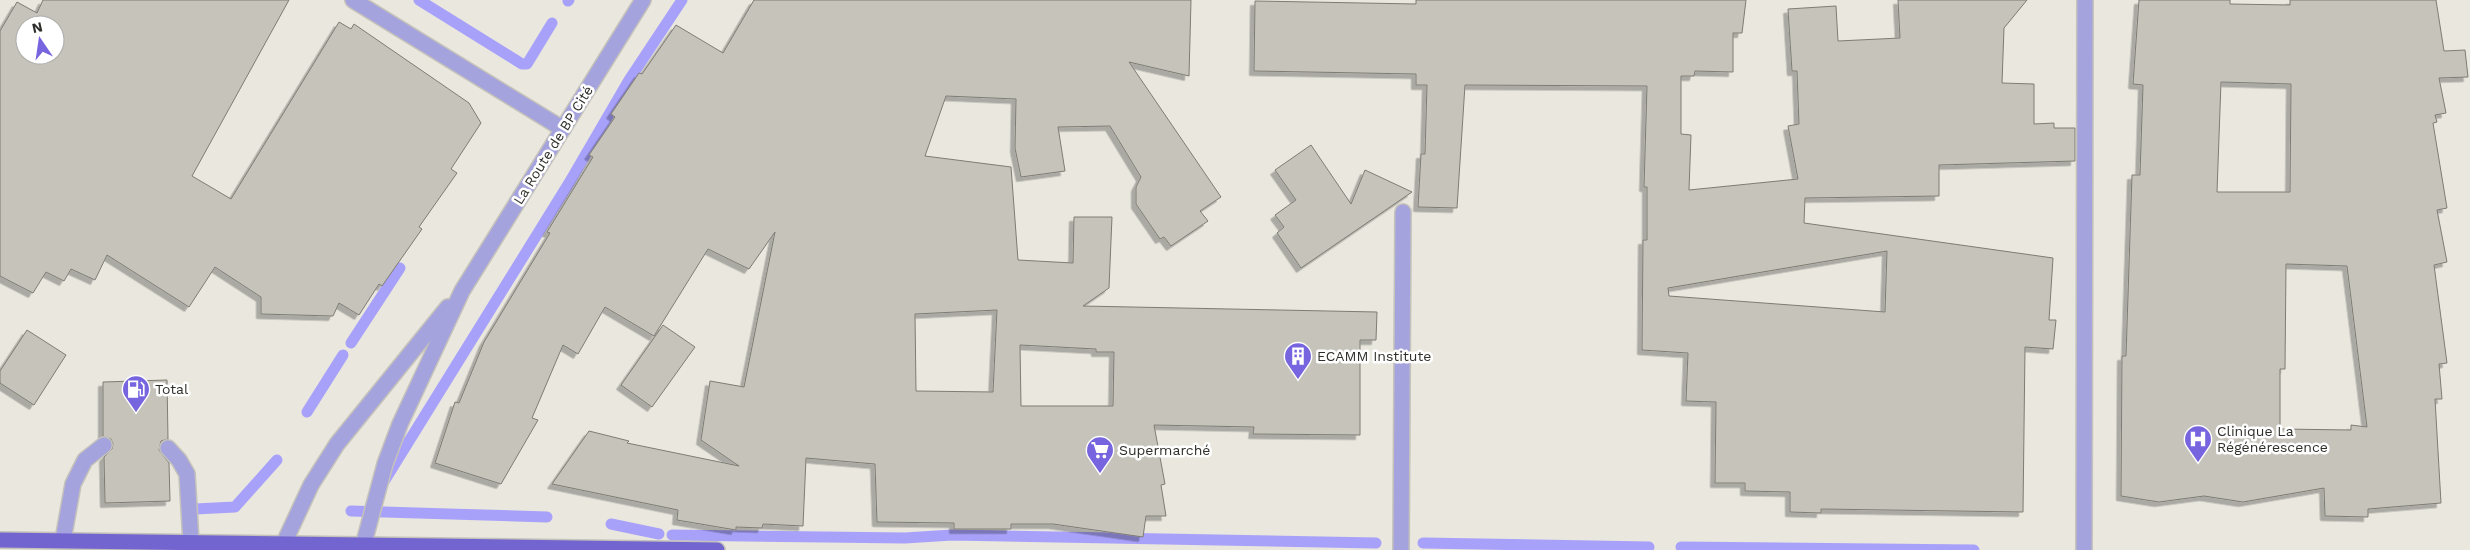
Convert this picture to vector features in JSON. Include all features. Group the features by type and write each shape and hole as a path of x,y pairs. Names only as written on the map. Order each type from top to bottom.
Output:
{"main road":[{"path":"0,540 191,542 283,547 717,550"}],"street":[{"path":"353,0 563,129"},
{"name":"La Route de BP Cité","path":"363,547 385,464 400,424 462,291 643,0"},
{"path":"2084,0 2084,550"},
{"path":"1401,550 1403,212"},
{"name":"La Route de BP Cité","path":"283,547 312,485 337,444 462,291"},
{"path":"63,540 73,484 85,460 104,445"},
{"path":"168,448 179,460 187,474 191,542"}],"building":[{"path":"43,0 289,0 192,176 231,199 339,22 351,29 354,24 469,103 481,123 451,169 457,173 419,227 422,229 382,286 379,284 359,315 339,303 333,316 261,314 261,297 215,267 189,307 107,255 95,280 71,269 64,281 46,272 33,293 0,276 0,31 17,2 37,13"},
{"path":"754,0 1191,0 1189,76 1129,62 1221,197 1200,211 1208,221 1171,246 1164,237 1160,239 1136,204 1136,187 1141,177 1110,126 1058,127 1065,171 1021,177 1015,148 1016,99 946,96 925,156 1011,167 1018,260 1073,263 1074,217 1112,217 1109,288 1083,306 1377,312 1376,340 1360,340 1360,435 1253,434 1254,427 1154,425 1165,484 1161,485 1166,516 1146,516 1143,537 1053,524 1011,524 1011,529 954,529 954,523 877,522 875,464 806,458 803,526 763,524 762,528 736,527 736,530 677,520 678,510 552,484 589,431 629,441 627,443 739,466 701,440 710,381 744,387 775,232 749,269 708,249 654,336 605,307 578,354 563,345 532,418 538,420 501,484 435,463 455,402 459,403 484,342 550,233 547,232 593,157 589,155 615,117 611,114 639,73 642,74 676,25 723,53","holes":["997,310 993,392 916,391 915,314","1020,345 1096,349 1096,352 1114,352 1113,406 1021,406"]},
{"path":"1416,0 1746,0 1742,33 1733,33 1733,72 1695,71 1694,76 1681,76 1681,134 1691,135 1689,190 1798,179 1788,126 1799,124 1797,71 1792,71 1788,9 1836,6 1838,41 1900,38 1898,0 2027,0 2004,28 2002,83 2034,84 2034,124 2054,123 2054,128 2075,128 2075,161 1939,165 1939,196 1805,198 1804,223 2053,258 2049,320 2056,320 2053,349 2025,347 2023,512 1821,509 1821,513 1790,512 1790,492 1745,491 1745,483 1715,483 1716,402 1686,401 1688,353 1642,350 1643,240 1647,240 1647,187 1644,187 1647,86 1465,85 1457,208 1418,207 1421,154 1425,154 1427,85 1416,85 1416,74 1254,71 1255,1 1416,4","holes":["1887,251 1885,312 1669,296 1668,288"]},
{"path":"2139,0 2230,0 2230,4 2290,5 2290,0 2436,0 2444,51 2465,50 2468,77 2439,78 2446,113 2435,115 2437,122 2433,123 2447,208 2437,210 2447,262 2434,265 2447,363 2439,364 2442,399 2435,399 2441,503 2368,509 2368,517 2325,516 2324,488 2243,502 2204,496 2159,502 2121,496 2122,356 2126,356 2132,175 2140,175 2143,85 2133,84","holes":["2221,82 2291,84 2290,192 2217,192","2286,264 2347,266 2367,427 2351,425 2351,430 2280,429 2280,369 2285,369"]},
{"path":"1311,145 1351,204 1365,170 1412,192 1301,268 1277,233 1284,227 1275,215 1296,200 1275,170"},
{"path":"663,325 695,347 652,407 621,385"},
{"path":"27,330 66,355 34,405 0,383 0,371"},
{"name":"Total","path":"167,380 168,439 161,441 159,450 169,463 170,501 105,503 104,457 112,449 113,444 111,439 103,436 103,382"}],"waterway":[{"path":"419,0 522,64 527,64 552,23"},
{"path":"383,483 569,183 629,80 682,0"},
{"path":"351,343 400,268"},
{"path":"307,412 343,355"},
{"path":"195,509 235,507 277,460"},
{"path":"351,511 547,517"},
{"path":"611,524 659,534"},
{"path":"672,535 905,538 952,535 1376,543"},
{"path":"1423,543 1649,547"},
{"path":"1681,547 1974,550"}],"place":[{"name":"ECAMM Institute","path":"1298,380"},
{"name":"Total","path":"136,413"},
{"name":"Clinique La Régénérescence","path":"2198,463"},
{"name":"Supermarché","path":"1100,474"}]}
